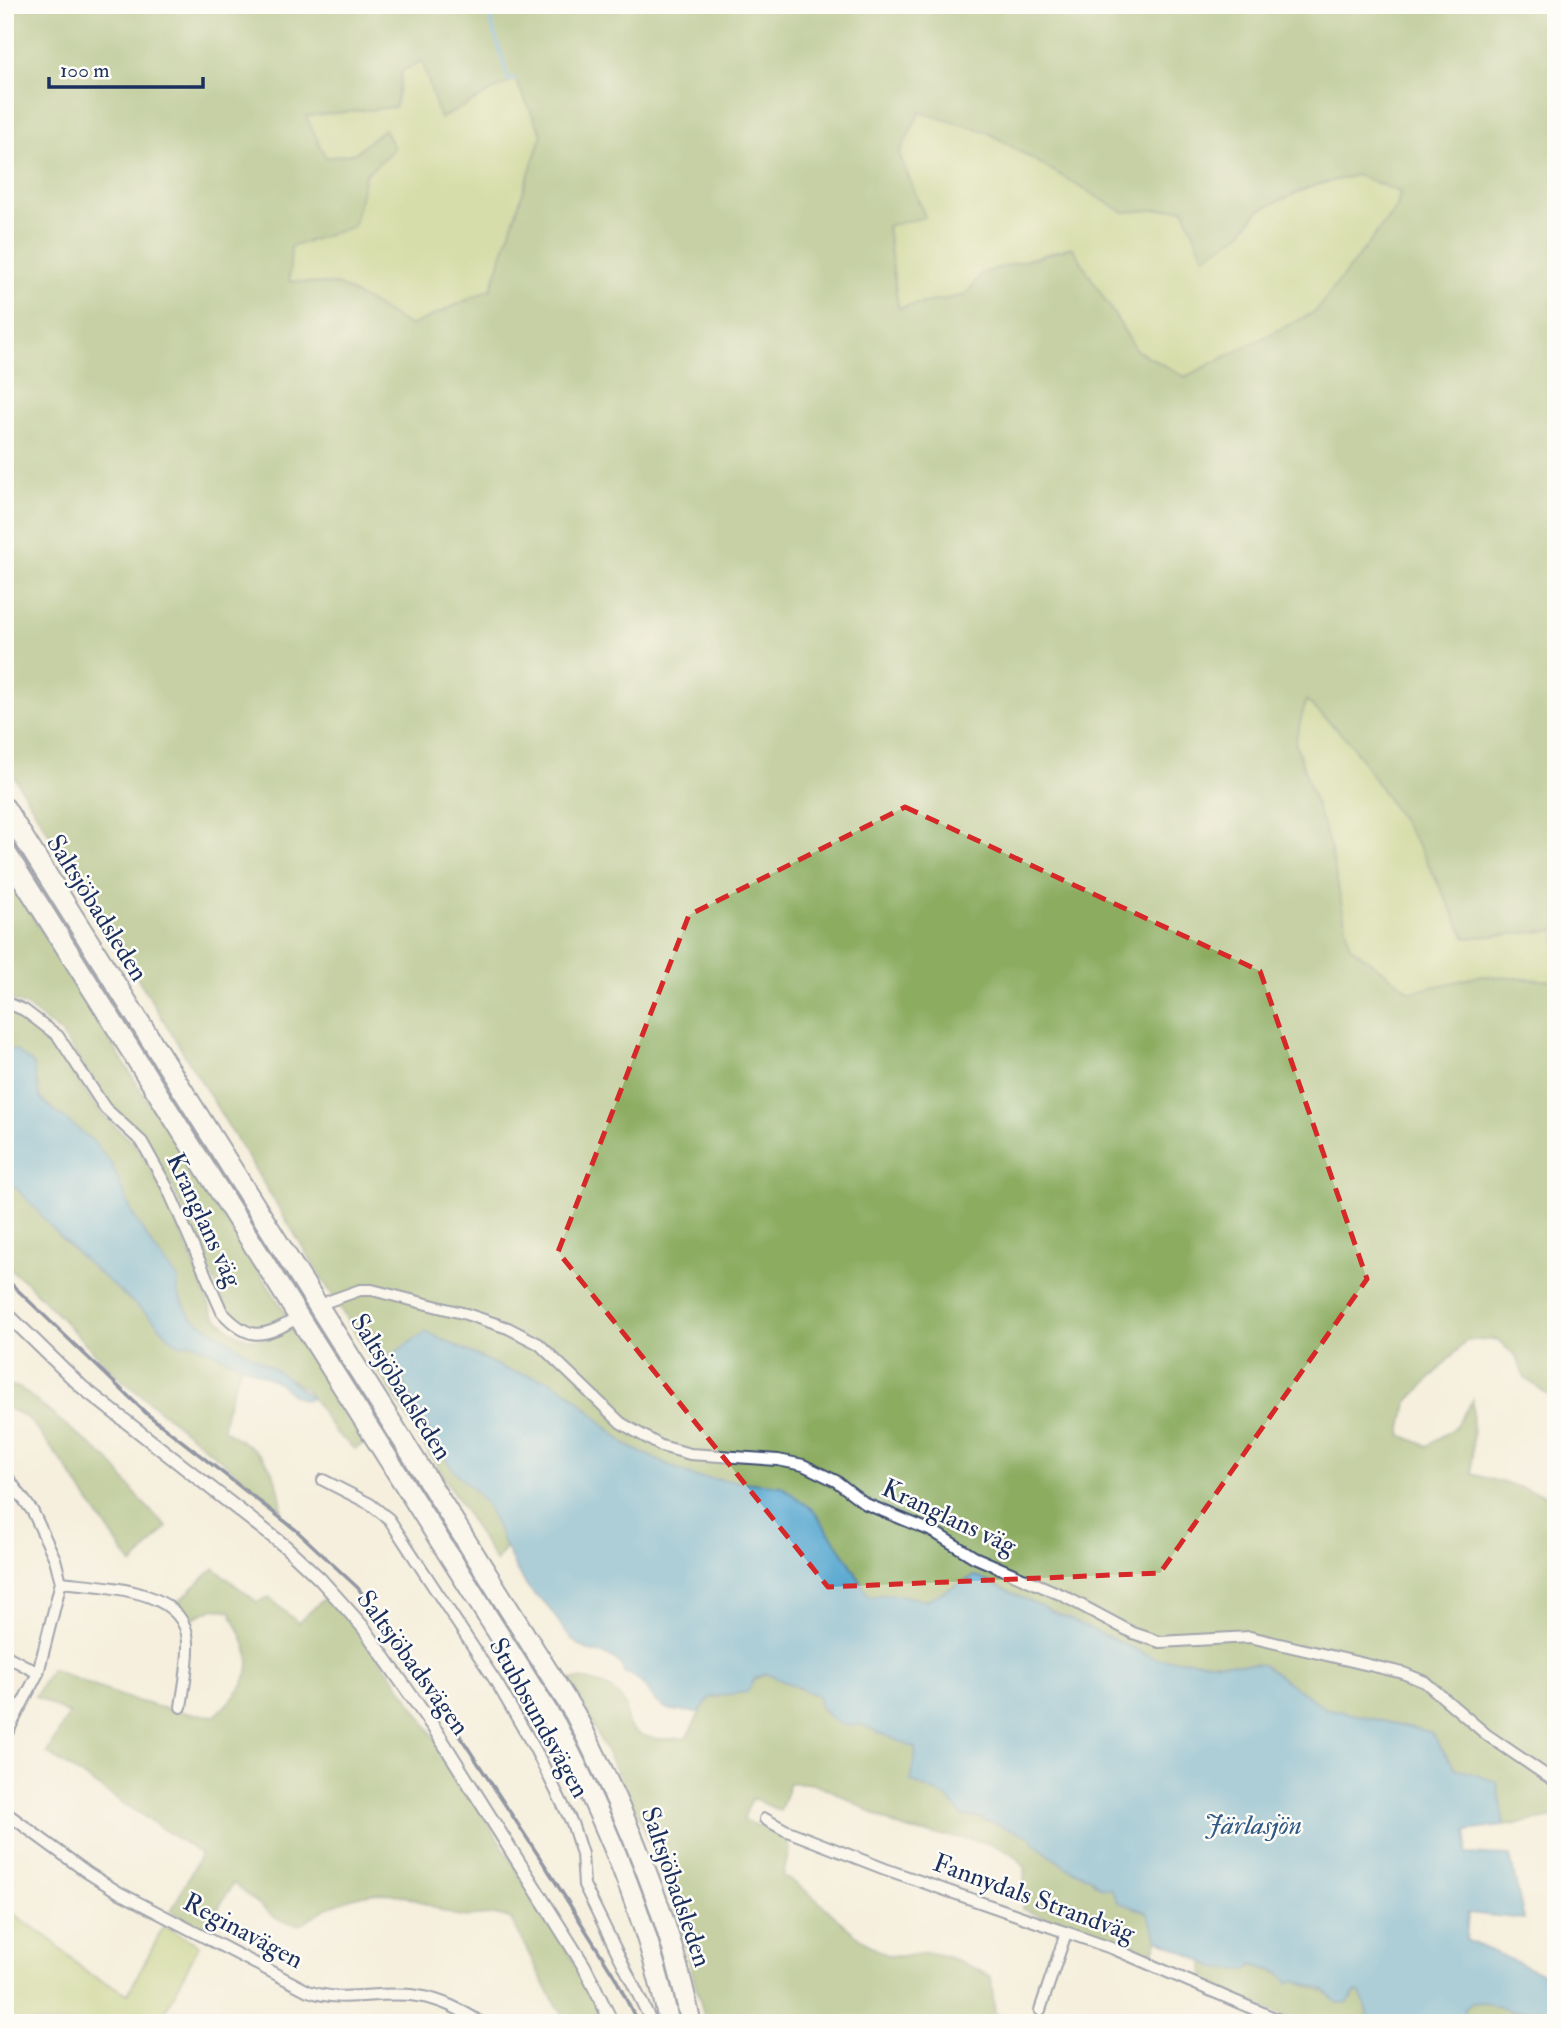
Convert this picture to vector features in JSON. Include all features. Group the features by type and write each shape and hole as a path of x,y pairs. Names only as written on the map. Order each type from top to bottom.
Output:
{"highway":[{"name":"Saltsjöbadsleden","path":"5,808 575,1714 614,1790 641,1856 668,1930 691,2023"},
{"name":"Saltsjöbadsleden","path":"5,851 556,1725 595,1800 622,1865 647,1936 663,2018"}],"street":[{"name":"Kranglans väg","path":"5,1002 24,1010 58,1036 105,1108 142,1142 167,1187 222,1312 235,1326 252,1334 270,1334 290,1322"},
{"name":"Kranglans väg","path":"329,1301 360,1290 372,1290 466,1314 508,1328 539,1344 621,1423 661,1446 690,1454 778,1460 803,1465 836,1481 866,1504 934,1532 974,1557 1062,1595 1133,1633 1160,1642 1250,1637 1403,1673 1425,1682 1487,1735 1556,1782"},
{"name":"Saltsjöbadsvägen","path":"5,1312 82,1387 286,1547 357,1619 436,1731 584,1966 612,2023"},
{"path":"5,1474 33,1512 55,1559 61,1582 37,1673 5,1737"},
{"name":"Stubbsundsvägen","path":"323,1480 370,1504 389,1519 498,1685 535,1749 572,1823 582,1854 584,1885 663,2018"},
{"path":"61,1582 144,1593 180,1616 188,1639 181,1707"},
{"path":"5,1655 37,1673"},
{"name":"Reginavägen","path":"5,1812 77,1866 120,1893 308,1991 328,1998 415,1995 455,2006 482,2023"},
{"name":"Fannydals Strandväg","path":"765,1819 785,1830 885,1869 1114,1949 1286,2023"},
{"path":"1040,2010 1066,1933"}],"highlighted area":[{"path":"905,807 1260,971 1367,1279 1160,1573 828,1587 558,1252 689,915"}],"green space":[{"path":"5,5 1556,5 1556,930 1466,938 1420,848 1350,742 1306,700 1295,742 1330,847 1350,946 1411,992 1480,976 1556,981 1552,1034 1556,1037 1556,1422 1551,1416 1552,1398 1525,1378 1516,1357 1498,1340 1467,1340 1407,1403 1401,1435 1427,1446 1454,1428 1473,1400 1472,1474 1543,1494 1556,1501 1556,1817 1504,1826 1497,1782 1455,1768 1430,1732 1325,1708 1263,1665 1156,1659 975,1576 925,1601 897,1595 869,1598 724,1481 694,1477 627,1446 569,1392 548,1380 507,1370 426,1332 391,1355 438,1447 498,1506 508,1542 496,1562 5,762","holes":["422,61 440,119 515,79 542,134 491,289 411,326 339,285 289,281 291,247 354,226 365,175 394,149 384,129 355,153 326,158 306,116 395,107 402,71","920,112 987,132 1123,212 1183,208 1204,257 1240,234 1259,210 1312,186 1357,175 1400,192 1397,207 1315,312 1185,377 1136,350 1072,247 982,273 966,295 898,308 887,226 925,217 899,154"]},
{"path":"422,61 515,79 542,134 491,289 411,326 339,285 289,281 291,247 354,226 365,175 394,149 384,129 355,153 326,158 305,116 395,107 402,71"},
{"path":"920,112 987,132 1123,212 1183,208 1240,234 1259,210 1312,186 1357,175 1400,192 1397,207 1315,312 1185,377 1136,350 1072,247 982,273 966,295 898,308 887,225 925,216 899,154"},
{"path":"1305,699 1350,742 1420,848 1466,938 1556,930 1556,981 1480,976 1411,992 1349,946 1330,847 1295,742"},
{"path":"5,872 142,1092 287,1315 269,1324 255,1327 242,1323 227,1309 172,1186 109,1106 61,1033 26,1006 5,997"},
{"path":"5,1006 39,1027 60,1052 100,1111 141,1153 172,1211 213,1314 233,1331 251,1339 271,1337 294,1326 366,1442 355,1449 335,1432 307,1390 191,1317 178,1294 178,1278 153,1247 132,1213 112,1165 93,1141 40,1099 37,1081 15,1050 5,1049"},
{"path":"5,1178 29,1200 64,1241 172,1339 181,1345 191,1342 241,1365 223,1428 264,1459 273,1472 282,1510 116,1375 28,1284 5,1265"},
{"path":"5,1384 20,1388 110,1461 142,1502 167,1527 132,1565 65,1466 27,1417 5,1407"},
{"path":"214,1568 257,1602 269,1597 298,1623 328,1595 353,1624 420,1715 543,1909 582,1976 604,2023 569,2023 550,1995 511,1919 505,1916 458,1916 407,1897 379,1893 337,1904 300,1925 277,1919 233,1883 206,1930 171,1911 201,1854 47,1753 69,1714 35,1696 51,1669 151,1705 215,1716 240,1689 246,1678 249,1667 245,1643 230,1611 214,1608 193,1618 178,1602"},
{"path":"767,1674 818,1696 819,1707 840,1724 860,1724 915,1748 911,1781 948,1798 962,1816 978,1817 1031,1836 1036,1844 1066,1867 1111,1889 1132,1907 1147,1912 1158,1939 1151,1957 1022,1909 1025,1867 1015,1856 1002,1849 988,1843 909,1830 894,1825 820,1786 790,1783 780,1811 752,1798 743,1820 787,1837 789,1851 783,1876 797,1884 860,1938 885,1954 897,1956 932,1953 963,1963 991,1977 995,2013 1015,2023 706,2023 673,1901 639,1816 570,1680 586,1680 603,1685 623,1701 627,1722 632,1729 650,1738 672,1739 685,1738 711,1697 733,1692"},
{"path":"5,1908 50,1939 87,1973 128,1994 164,1926 199,1945 165,2012 186,2023 5,2023"},
{"path":"1203,1962 1248,1970 1253,1964 1332,1995 1352,1998 1355,1992 1362,1993 1369,2018 1380,2023 1298,2023 1204,1980"},
{"path":"1484,2002 1511,2011 1540,2009 1556,2016 1556,2023 1466,2023 1468,2019 1464,2010 1471,2003"}],"water":[{"path":"5,1049 15,1050 33,1064 40,1099 93,1141 112,1165 132,1213 153,1247 178,1279 178,1294 191,1317 283,1375 312,1398 303,1400 292,1395 280,1383 191,1342 181,1345 176,1342 79,1255 5,1178"},
{"name":"Järlasjön","path":"426,1332 507,1370 548,1380 569,1392 627,1446 694,1477 781,1486 813,1510 849,1561 869,1597 897,1595 925,1601 975,1576 1156,1659 1263,1665 1325,1708 1430,1732 1455,1768 1497,1782 1504,1826 1467,1831 1466,1854 1510,1856 1524,1919 1468,1913 1466,1940 1556,1979 1556,2016 1540,2009 1511,2011 1484,2002 1471,2003 1464,2010 1468,2019 1466,2023 1430,2023 1428,2019 1420,2017 1415,2023 1380,2023 1369,2018 1361,1993 1355,1992 1347,2004 1338,2003 1321,1988 1294,1980 1288,1983 1279,1972 1253,1964 1248,1970 1218,1969 1158,1939 1147,1912 1117,1902 1111,1889 1101,1887 1090,1877 1066,1867 1035,1844 1030,1836 978,1817 962,1816 948,1798 911,1781 915,1748 860,1724 846,1726 833,1720 818,1696 767,1674 755,1678 747,1692 711,1697 699,1712 674,1711 663,1707 637,1679 624,1673 614,1658 586,1649 569,1635 548,1606 535,1596 525,1583 483,1501 443,1455 426,1427 391,1355"}],"waterway":[{"path":"486,5 509,80 515,79"}],"railway":[{"path":"5,1278 147,1414 296,1530 358,1588 401,1646 548,1870 615,1977 638,2023"}]}
